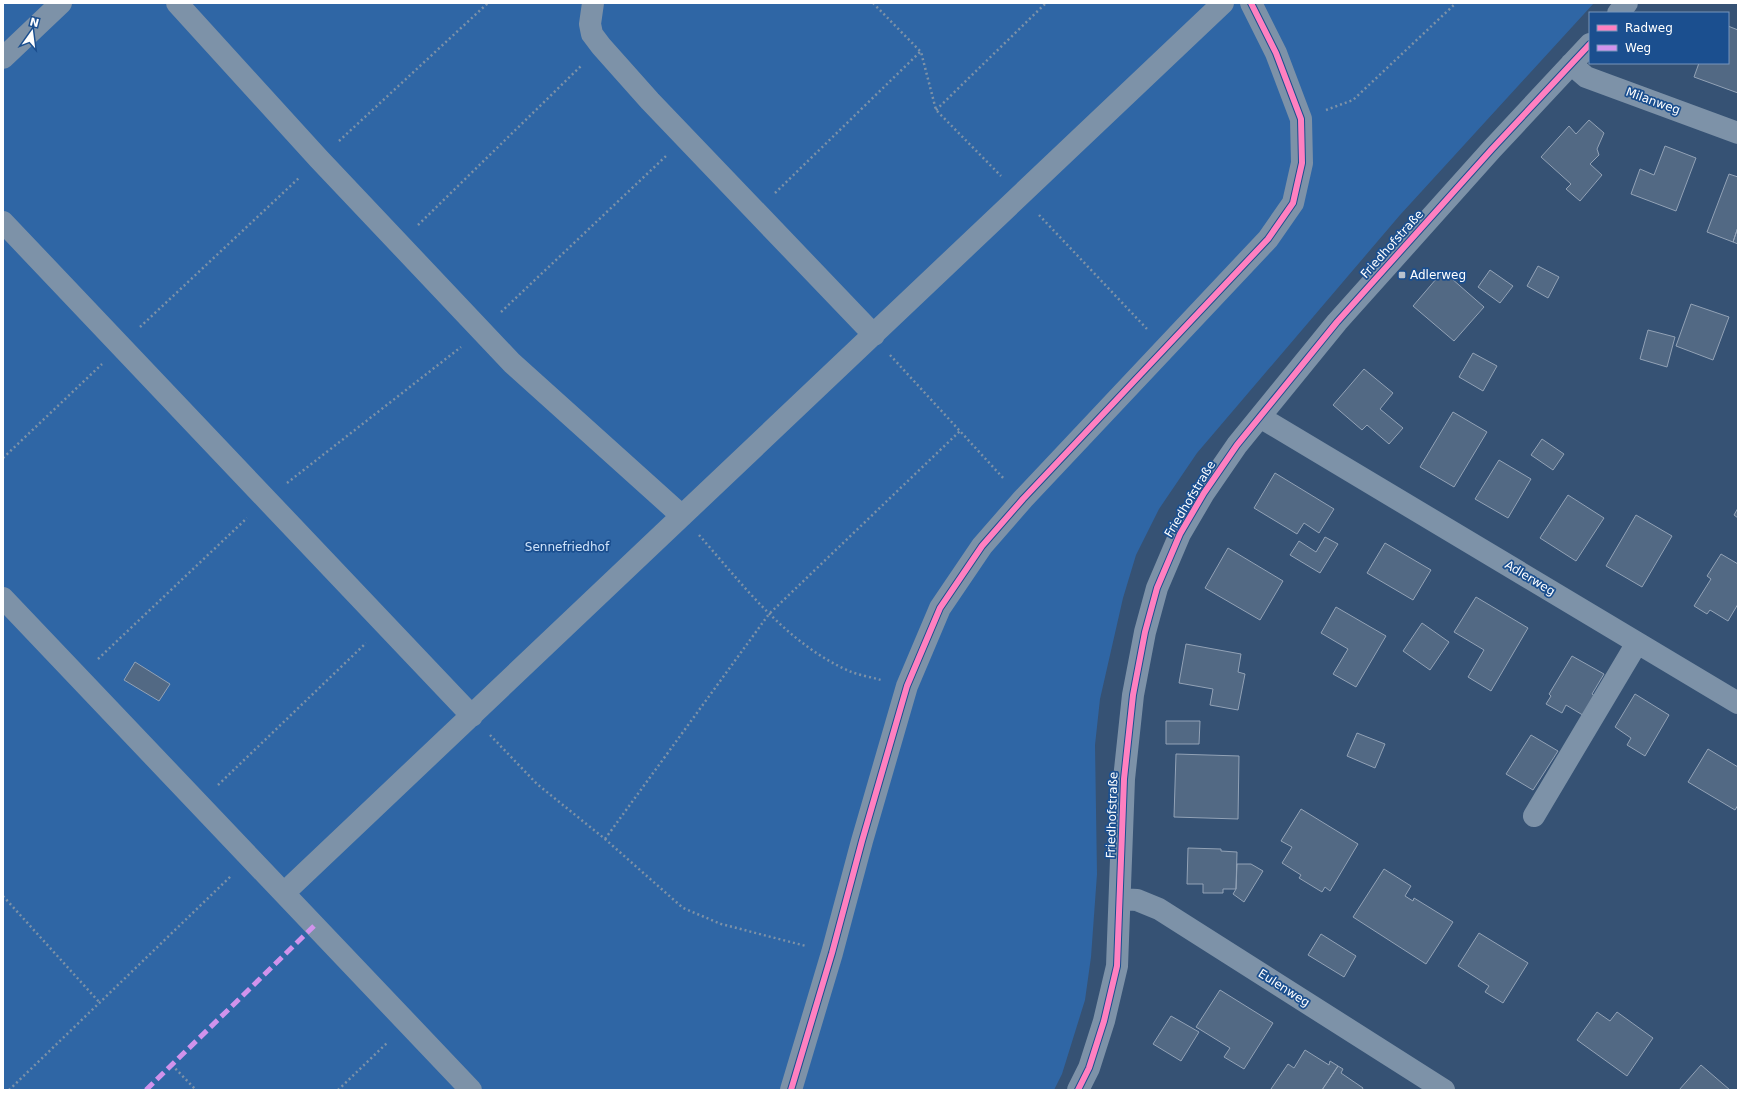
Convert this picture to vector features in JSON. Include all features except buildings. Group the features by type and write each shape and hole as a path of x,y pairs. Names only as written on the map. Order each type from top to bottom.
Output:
{"street":[{"path":"3,58 62,3"},
{"path":"178,3 319,159 512,363 682,516"},
{"path":"593,3 590,24 592,34 600,46 685,138 874,335"},
{"path":"284,893 1223,3"},
{"path":"791,1090 832,953 862,841 907,686 940,608 982,546 1023,499 1268,239 1293,202 1302,163 1301,119 1276,53 1251,3"},
{"path":"1619,12 1627,3"},
{"name":"Friedhofstraße","path":"1078,1090 1089,1068 1102,1028 1117,966 1124,779 1133,695 1145,632 1157,588 1180,534 1201,498 1237,446 1343,316 1492,149 1589,45"},
{"name":"Milanweg","path":"1571,64 1586,77 1738,133"},
{"path":"3,222 472,716"},
{"name":"Adlerweg","path":"1260,417 1738,703"},
{"path":"3,598 199,802 250,858 471,1090"},
{"path":"1534,816 1638,643"},
{"name":"Eulenweg","path":"1120,899 1137,900 1159,909 1444,1090"}],"path":[{"path":"3,458 319,159 488,3"},
{"path":"936,110 1046,3"},
{"path":"1301,119 1353,100 1456,3"},
{"path":"399,244 600,46"},
{"path":"756,212 921,52"},
{"path":"78,677 267,500 482,331 685,138"},
{"path":"874,335 1023,499"},
{"path":"605,839 769,614 960,431"},
{"path":"682,516 769,614 808,648 849,671 907,686"},
{"path":"199,802 385,625"},
{"path":"472,716 537,784 605,839 683,908 721,924 832,953"},
{"path":"9,1090 250,858"},
{"path":"3,896 100,1003"},
{"path":"338,1090 406,1023"},
{"path":"172,1065 196,1090"}],"green space":[{"name":"Sennefriedhof","path":"3,3 1594,3 1400,215 1197,453 1159,509 1136,555 1123,598 1100,699 1095,745 1097,874 1091,957 1085,1000 1062,1074 1054,1090 3,1090"}],"marked path":[{"path":"146,1090 314,926"}],"cycle path":[{"path":"791,1090 832,953 862,841 907,686 940,608 982,546 1023,499 1268,239 1293,203 1302,163 1301,119 1276,53 1251,3"},
{"path":"1078,1090 1089,1068 1104,1021 1117,966 1124,779 1133,695 1145,632 1157,588 1180,534 1204,493 1237,445 1337,322 1492,149 1589,45"}],"place":[{"name":"Adlerweg","path":"1402,275"}]}
